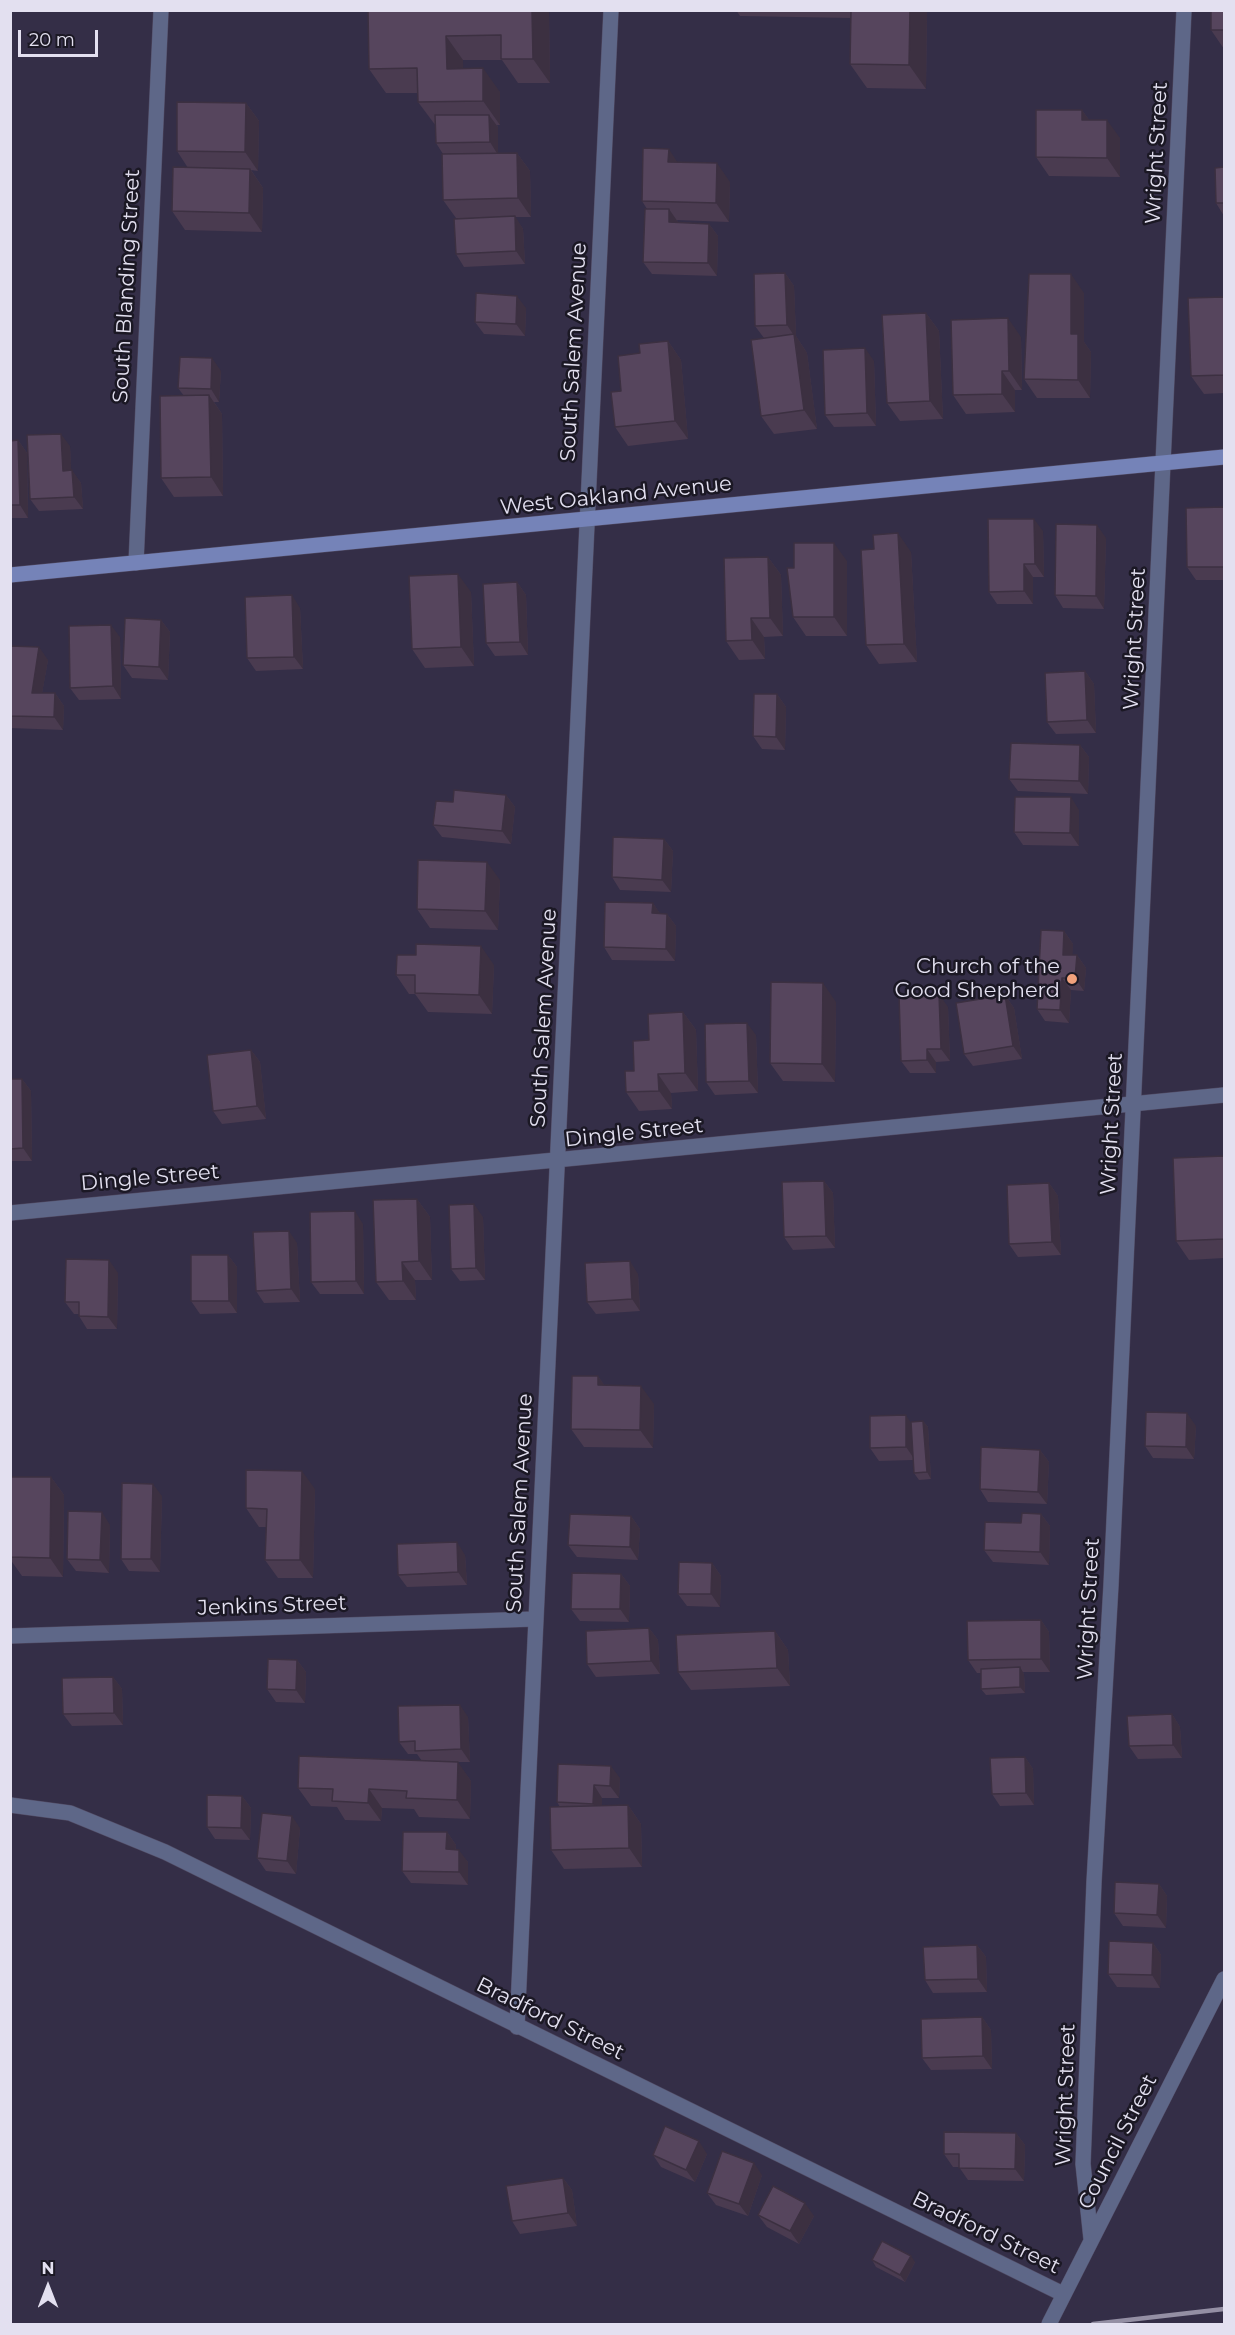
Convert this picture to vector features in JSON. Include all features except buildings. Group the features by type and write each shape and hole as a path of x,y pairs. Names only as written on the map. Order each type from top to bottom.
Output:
{"street":[{"name":"South Blanding Street","path":"136,563 161,10"},
{"name":"South Salem Avenue","path":"517,2027 610,10"},
{"name":"Wright Street","path":"1091,2239 1083,2164 1094,1882 1134,1104 1184,10"},
{"name":"West Oakland Avenue","path":"10,575 1224,457"},
{"name":"Dingle Street","path":"10,1212 558,1161 1224,1095"},
{"name":"Jenkins Street","path":"10,1636 535,1619"},
{"name":"Bradford Street","path":"10,1805 70,1812 165,1852 1063,2294"},
{"name":"Council Street","path":"1049,2325 1224,1978"}],"railway":[{"path":"1093,2324 1224,2309"}],"place":[{"name":"Church of the Good Shepherd","path":"1072,979"}]}
